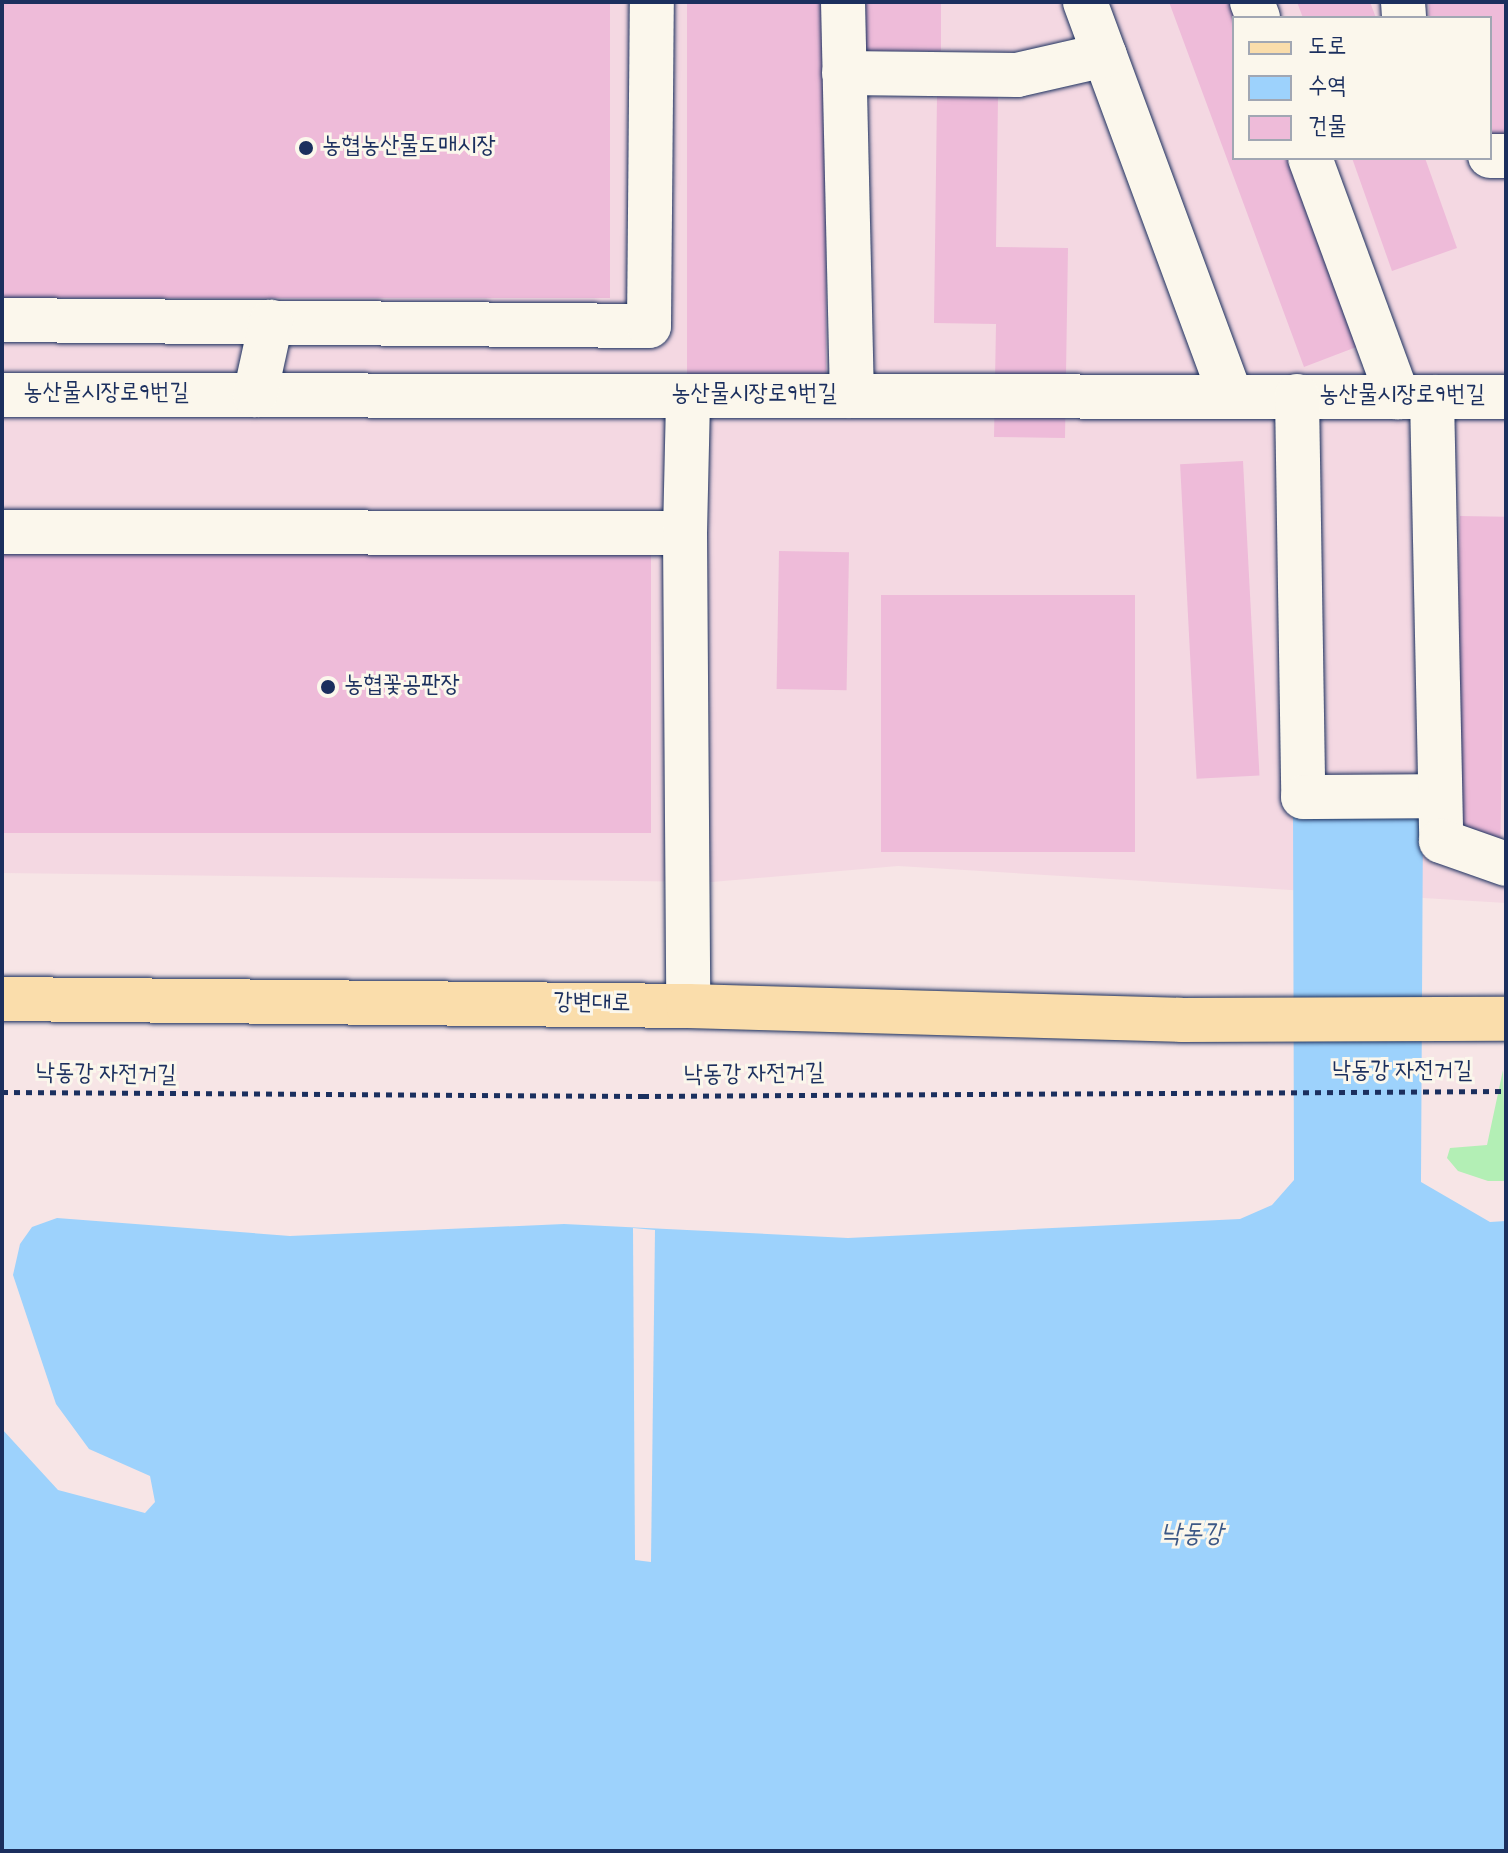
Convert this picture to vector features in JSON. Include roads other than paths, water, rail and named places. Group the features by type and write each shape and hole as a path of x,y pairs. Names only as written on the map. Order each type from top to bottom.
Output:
{"main road":[{"name":"강변대로","path":"2,999 688,1006 1181,1020 1501,1015"}],"street":[{"path":"2,320 649,326 652,2"},
{"path":"843,2 852,396"},
{"path":"1085,2 1231,397"},
{"path":"844,73 1017,75 1105,55"},
{"path":"1311,160 1415,397 1441,841 1506,864"},
{"path":"255,395 271,322"},
{"name":"농산물시장로9번길","path":"2,395 1506,397"},
{"path":"688,396 685,533 688,1006"},
{"path":"1297,396 1303,797 1438,796"},
{"path":"2,532 685,533"}],"water":[{"name":"낙동강","path":"1293,809 1423,814 1421,1182 1490,1222 1506,1221 1506,1851 2,1851 2,1429 58,1490 145,1513 155,1502 150,1476 89,1449 56,1404 13,1275 20,1244 32,1227 57,1218 290,1236 564,1224 848,1238 1240,1219 1272,1205 1294,1180"}],"place":[{"name":"농협농산물도매시장","path":"306,148"},
{"name":"농협꽃공판장","path":"328,687"}]}
